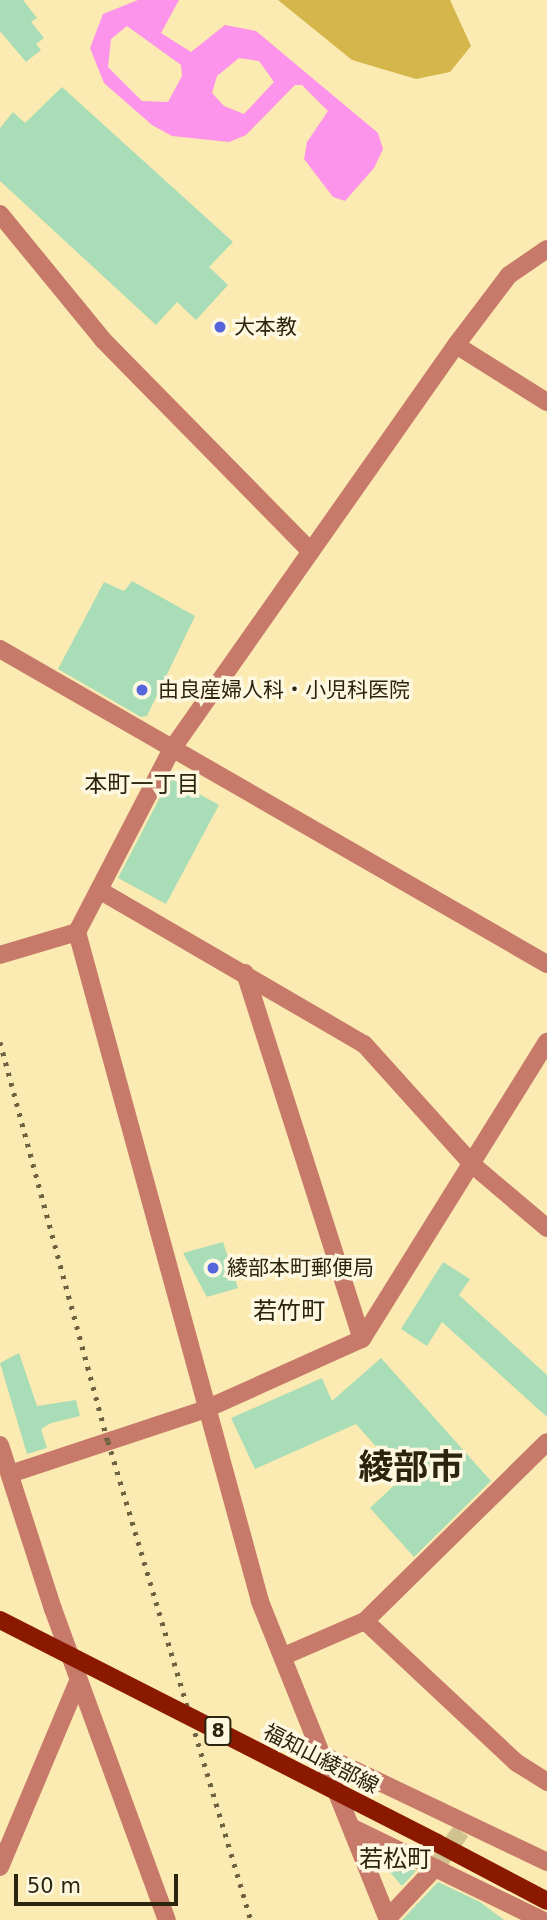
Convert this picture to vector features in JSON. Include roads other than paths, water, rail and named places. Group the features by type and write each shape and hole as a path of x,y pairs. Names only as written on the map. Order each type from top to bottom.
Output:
{"main road":[{"name":"福知山綾部線","path":"0,1620 547,1901"}],"street":[{"path":"0,214 103,340 310,551"},
{"path":"435,1868 388,1919 260,1601 77,932 172,749 456,345 509,275 547,249"},
{"path":"456,345 547,402"},
{"path":"0,649 547,964"},
{"path":"99,890 364,1044 474,1166 547,1228"},
{"path":"0,955 77,932"},
{"path":"245,973 362,1339"},
{"path":"10,1474 206,1409 362,1339 474,1166 547,1042"},
{"path":"0,1445 78,1681 167,1920"},
{"path":"284,1656 365,1621 544,1453"},
{"path":"365,1621 517,1763 547,1782"},
{"path":"0,1867 78,1681"},
{"path":"323,1755 547,1862"},
{"path":"351,1826 542,1920"}],"tunnel":[{"path":"435,1868 468,1821"}],"railway":[{"path":"0,1042 108,1441 251,1920"}],"place":[{"name":"大本教","path":"220,327"},
{"name":"由良産婦人科・小児科医院","path":"142,690"},
{"name":"綾部本町郵便局","path":"213,1268"}],"district":[{"name":"本町一丁目","path":"142,784"},
{"name":"若竹町","path":"289,1312"},
{"name":"綾部市","path":"411,1467"},
{"name":"若松町","path":"395,1860"}]}
